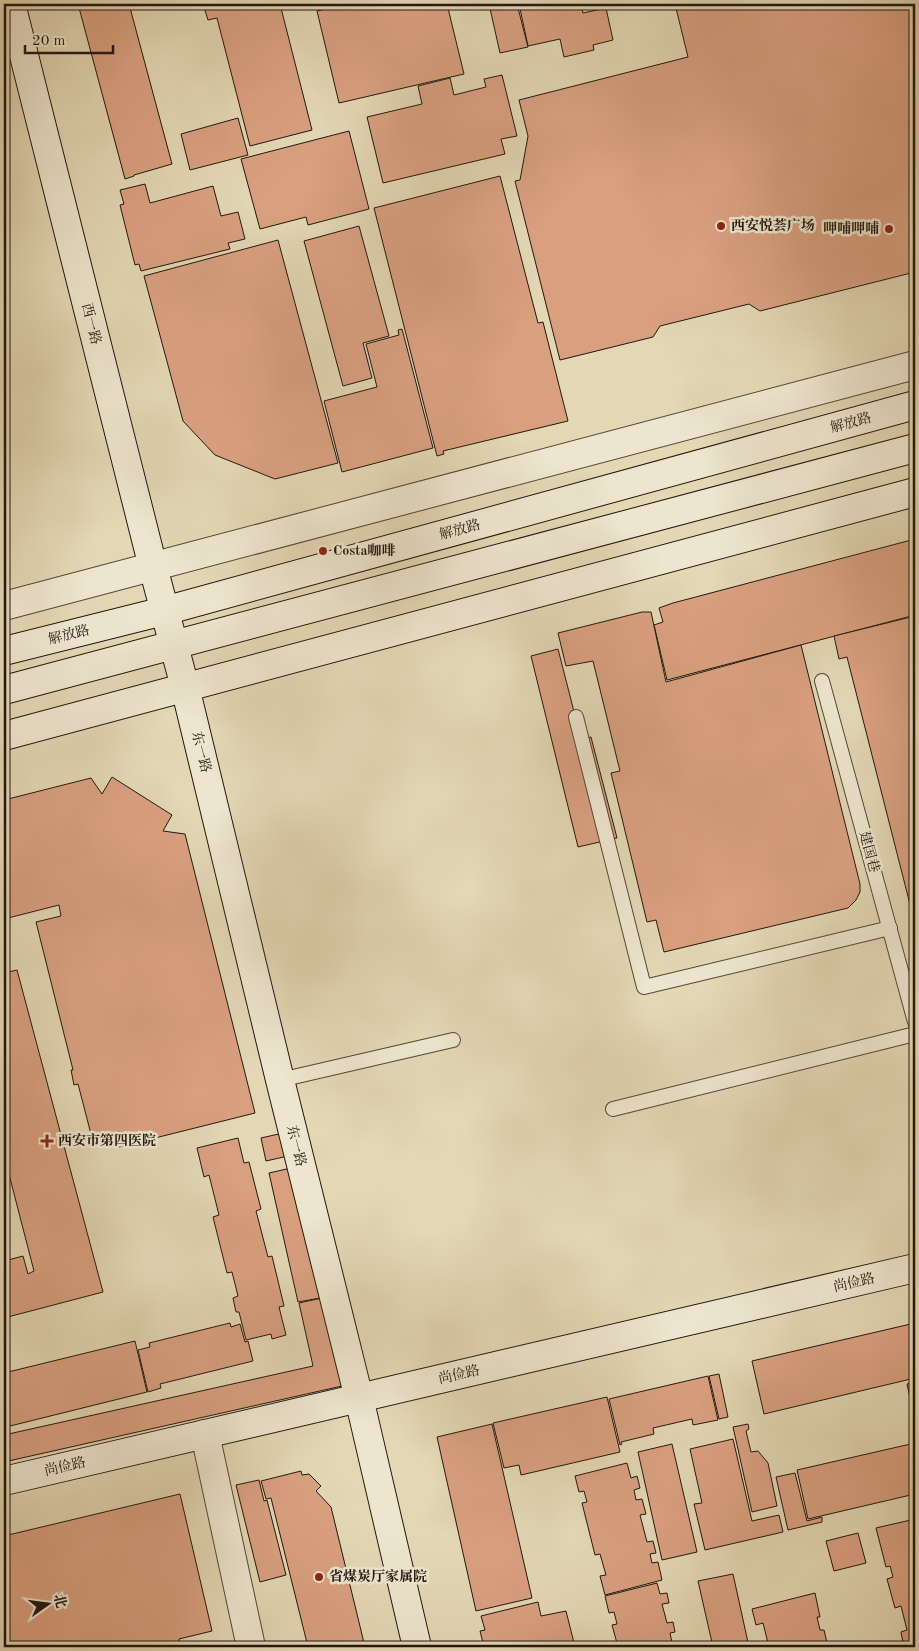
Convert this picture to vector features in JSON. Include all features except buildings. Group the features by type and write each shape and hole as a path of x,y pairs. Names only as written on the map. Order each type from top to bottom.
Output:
{"street":[{"name":"西一路","path":"10,4 174,644"},
{"path":"4,606 915,365"},
{"name":"解放路","path":"4,651 164,611 915,405"},
{"path":"4,690 915,448"},
{"path":"4,736 915,492"},
{"name":"东一路","path":"174,644 359,1398 417,1647"},
{"name":"尚俭路","path":"4,1481 915,1268"},
{"path":"204,1434 251,1647"}],"lane":[{"name":"建国巷","path":"822,682 915,1022"},
{"path":"576,717 644,987 890,928"},
{"path":"613,1109 915,1034"},
{"path":"280,1080 453,1040"}],"place":[{"name":"西安悦荟广场","path":"721,226"},
{"name":"呷哺呷哺","path":"889,229"},
{"name":"Costa咖啡","path":"323,551"},
{"name":"西安市第四医院","path":"47,1141"},
{"name":"省煤炭厅家属院","path":"319,1577"}]}
